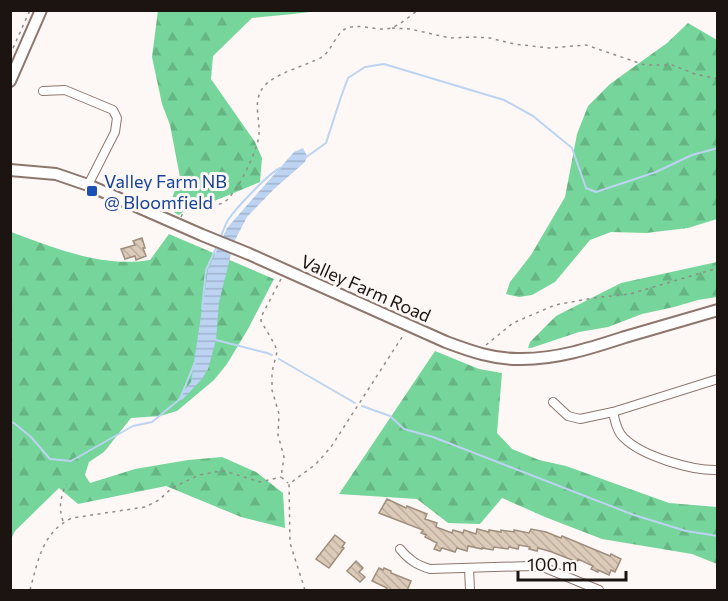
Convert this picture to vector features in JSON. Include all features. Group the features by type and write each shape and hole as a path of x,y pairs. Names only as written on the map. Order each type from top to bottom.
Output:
{"street":[{"path":"10,81 41,10"},
{"path":"43,91 65,90 113,110 117,118 115,132 88,185"},
{"name":"Valley Farm Road","path":"10,170 56,174 88,185 446,342 500,358 521,360 556,357 717,310"},
{"path":"553,402 568,416 579,419 613,412 717,380"},
{"path":"613,412 615,423 623,437 639,448 679,465 717,470"},
{"path":"400,549 419,566 430,569 543,567 582,588 599,591"},
{"path":"469,568 470,591"}],"path":[{"path":"10,55 30,10"},
{"path":"392,28 418,10"},
{"path":"177,225 186,207 190,204 197,202 216,205 226,201 237,187 260,136 257,104 261,90 270,81 321,57 330,50 343,30 354,26 410,29 450,38 490,38 514,44 549,48 586,45 645,65 672,64 695,74 717,79"},
{"path":"477,353 513,323 555,305 630,294 717,268"},
{"path":"281,279 261,321 277,352 272,372 272,390 279,414 278,435 284,457 281,477"},
{"path":"289,483 316,464 331,447 409,325"},
{"path":"30,591 43,547 51,533 72,518 146,507 159,500 172,488 199,475 225,471 260,482 281,477"},
{"path":"281,477 289,483"},
{"path":"289,483 290,543 305,591"},
{"path":"64,522 60,501 66,484"}],"green space":[{"path":"158,10 318,11 252,18 213,56 211,79 255,142 262,158 260,182 184,211 179,215 168,209 180,177 170,125 162,104 152,57"},
{"path":"688,23 717,40 717,219 688,228 646,233 611,232 590,240 555,282 532,295 519,297 506,294 510,282 531,255 565,197 577,134 588,106 610,84 667,43"},
{"path":"11,232 79,255 132,262 150,260 169,234 274,279 248,329 227,364 214,380 177,411 160,416 131,418 104,452 89,462 85,475 90,483 135,469 222,457 256,472 283,493 285,528 241,517 166,486 78,504 59,488 15,531 11,539"},
{"path":"717,262 717,297 642,314 608,327 579,332 528,348 530,342 556,316 621,283"},
{"path":"435,351 479,369 502,373 497,433 512,449 669,503 717,507 717,564 692,554 602,539 502,498 480,524 448,523 417,499 339,494"}],"water":[{"path":"303,148 307,156 305,162 247,217 234,242 219,302 216,340 208,369 202,379 182,400 179,397 191,382 208,269 227,228 294,152"}],"building":[{"path":"142,238 146,256 136,260 135,256 125,259 121,249 135,245 133,241"},
{"path":"387,499 427,514 425,519 437,523 436,527 452,533 453,530 463,533 464,530 476,534 477,529 489,532 489,530 501,532 501,530 514,532 514,530 529,533 531,529 561,538 562,536 621,559 615,572 611,570 609,575 591,569 593,566 578,559 577,562 552,552 538,548 537,551 519,545 518,549 494,547 493,550 468,546 467,551 457,548 455,552 442,548 440,551 434,549 437,543 421,533 423,530 379,513"},
{"path":"335,535 345,543 342,547 344,548 329,568 316,559"},
{"path":"356,561 363,568 359,572 365,577 360,582 347,571"},
{"path":"379,568 383,570 384,568 411,581 407,591 386,591 387,588 372,581"}],"waterway":[{"path":"305,158 326,143 348,78 365,67 384,64 504,100 533,116 572,148 586,188 596,192 656,172 692,155 718,148"},
{"path":"220,238 228,220 238,208 260,184 280,168"},
{"path":"202,309 206,270 217,246"},
{"path":"216,340 272,355"},
{"path":"279,359 355,403"},
{"path":"10,422 31,437 50,459 71,461 133,426 152,422 180,399 195,362"},
{"path":"362,406 390,416 404,429 433,437 634,515 686,531 718,536"}],"place":[{"name":"Valley Farm NB @ Bloomfield","path":"92,191"}]}
